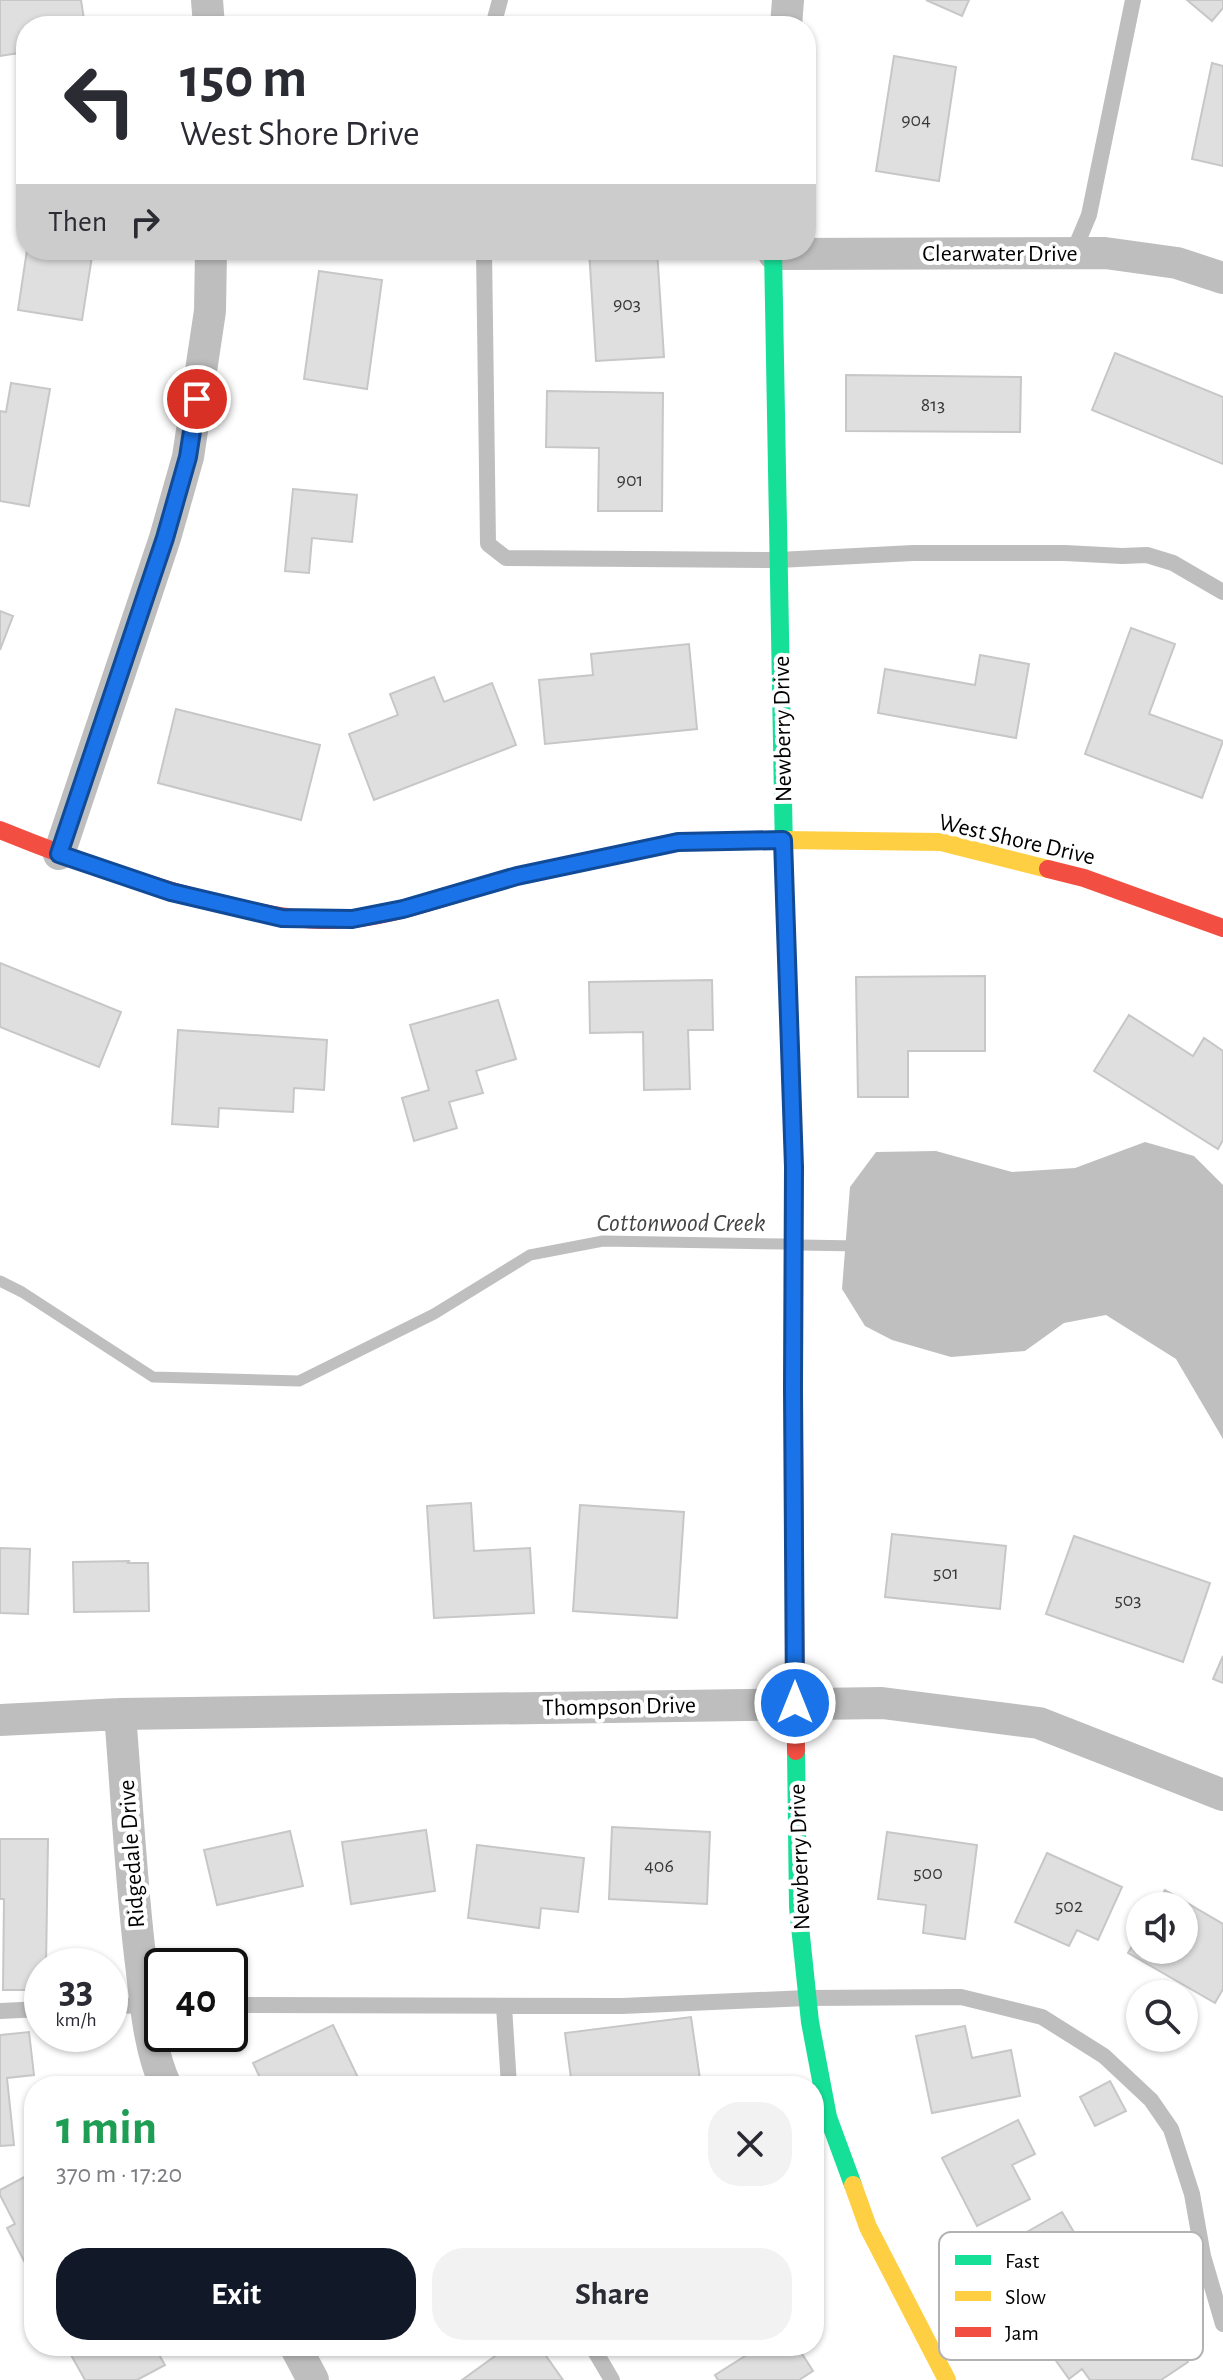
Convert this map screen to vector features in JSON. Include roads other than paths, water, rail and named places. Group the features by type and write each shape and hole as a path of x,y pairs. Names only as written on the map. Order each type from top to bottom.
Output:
{"street":[{"name":"Clearwater Drive","path":"816,252 1105,253 1177,263 1223,278"},
{"path":"59,854 165,538 188,457 210,311 211,260"},
{"name":"Newberry Drive","path":"774,260 783,840 794,1167 798,1907 807,1998 821,2076"},
{"name":"West Shore Drive","path":"0,830 59,854 171,892 282,918 352,919 403,909 517,876 678,842 783,840 941,842 1084,878 1223,928"},
{"name":"Thompson Drive","path":"0,1720 120,1714 882,1703 1039,1723 1223,1795"},
{"name":"Ridgedale Drive","path":"120,1714 137,1937 144,1965"},
{"name":"Ridgedale Drive","path":"158,2052 161,2076"},
{"name":"Newberry Drive","path":"824,2094 828,2117 868,2227 947,2380"},
{"path":"300,2356 313,2380"}],"lane":[{"path":"1073,253 1089,215 1133,0"},
{"path":"484,260 488,544 506,558 779,560 913,553 1147,555 1173,563 1223,592"},
{"path":"248,2005 622,2006 807,1998 961,1997 1042,2017 1104,2056 1151,2100 1171,2129 1192,2194 1199,2232"},
{"path":"504,2006 508,2076"},
{"path":"0,2011 24,2010"},
{"path":"1203,2256 1223,2324"},
{"path":"598,2356 612,2380"}],"waterway":[{"name":"Cottonwood Creek","path":"0,1281 153,1377 299,1381 434,1314 530,1255 603,1241 783,1244"},
{"name":"Cottonwood Creek","path":"800,1245 859,1246"}]}
